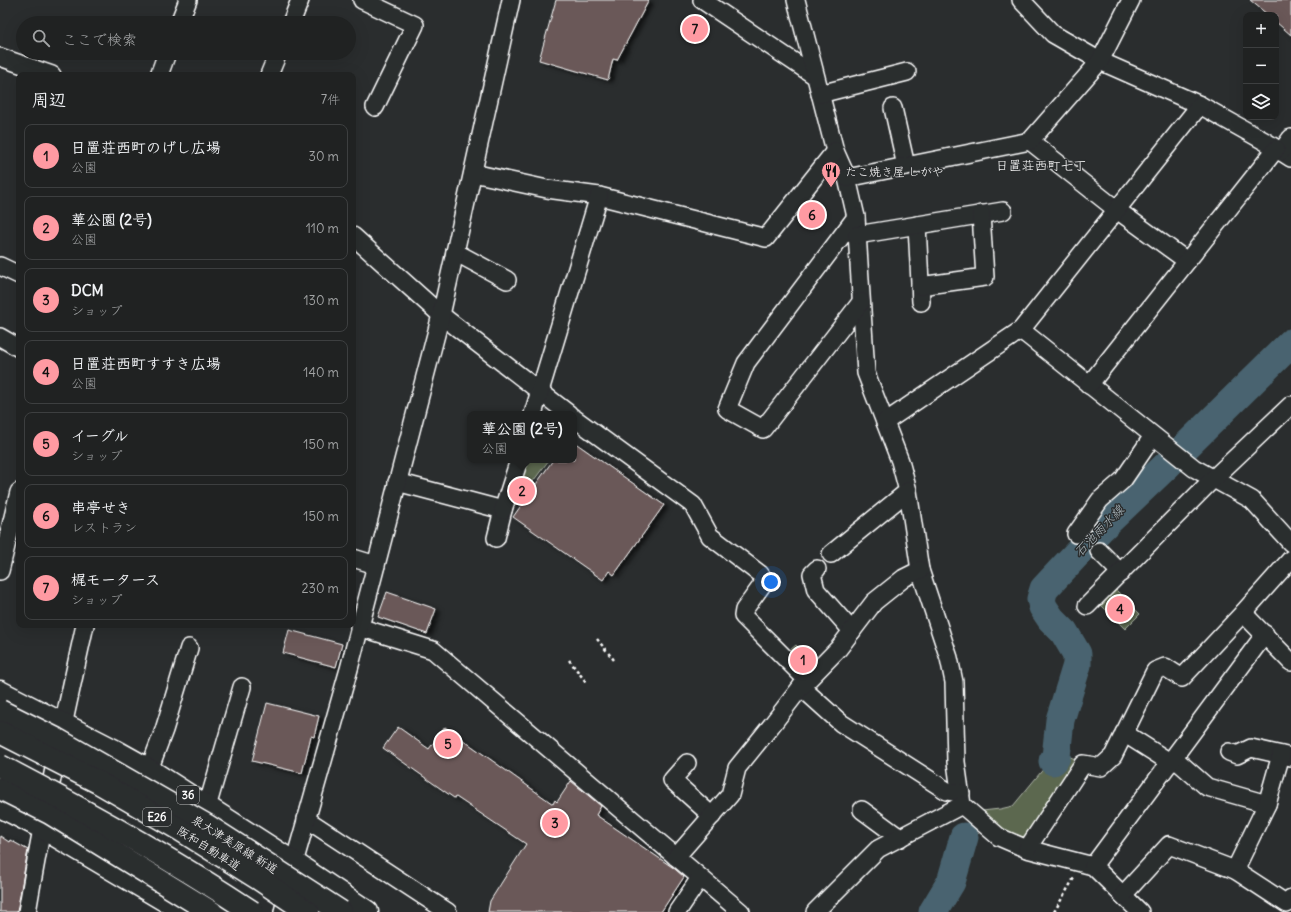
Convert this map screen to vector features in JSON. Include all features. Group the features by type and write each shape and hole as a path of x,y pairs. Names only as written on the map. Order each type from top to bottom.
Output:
{"main road":[{"name":"36","path":"0,692 115,750 149,770 294,863 367,912"},
{"name":"泉大津美原線 新道","path":"0,712 56,739 206,825 341,912"},
{"name":"阪和自動車道","path":"0,732 98,782 232,862 308,912"},
{"name":"E26","path":"0,766 82,810 162,856 252,912"},
{"path":"0,788 50,812 211,912"},
{"path":"0,806 43,828 185,912"}],"street":[{"path":"182,16 188,0"},
{"path":"294,16 300,0"},
{"path":"362,0 415,26 375,107"},
{"path":"283,912 306,819 358,658 359,627 441,315 511,0"},
{"path":"702,0 815,76"},
{"path":"796,0 835,151 847,178 856,217 866,373 900,461 908,491 920,570 949,658 954,682 956,762 962,799"},
{"path":"1021,0 1054,34 1100,61 1200,105 1283,153"},
{"path":"847,178 1030,141 1100,61 1131,0"},
{"path":"0,57 43,72"},
{"path":"160,72 164,60"},
{"path":"270,72 275,60"},
{"path":"820,94 907,72"},
{"path":"885,422 1021,330 1200,105"},
{"path":"893,108 906,166"},
{"path":"1089,385 1187,262 1283,153 1291,138"},
{"path":"1030,141 1117,210 1187,262"},
{"path":"473,173 547,189 599,196 766,238 835,151"},
{"path":"534,411 599,196"},
{"path":"857,235 1003,211"},
{"path":"917,225 921,294 985,277 980,214"},
{"path":"856,217 746,363 727,409 763,429 861,302"},
{"path":"356,239 441,315 565,411"},
{"path":"455,252 507,280"},
{"path":"0,266 16,274"},
{"path":"1021,330 1194,468 1252,500 1291,544"},
{"path":"0,337 16,346"},
{"path":"1088,606 1214,478 1290,408"},
{"path":"577,420 692,505 710,536 760,574 765,581 744,610 743,616 841,724 946,791 962,799 999,837 1027,849 1089,865 1124,895 1140,912"},
{"path":"1076,534 1100,500 1123,480 1153,436"},
{"path":"496,538 518,463"},
{"path":"397,482 503,510"},
{"path":"831,554 908,491"},
{"path":"0,571 16,504"},
{"path":"1099,551 1121,573"},
{"path":"356,559 376,565"},
{"path":"1027,849 1083,764 1101,767 1112,756 1155,671 1165,667 1182,678 1290,561"},
{"path":"817,569 812,574 816,590 852,631"},
{"path":"676,857 730,795 737,768 804,684 839,648 874,602 904,578 920,570"},
{"path":"1243,613 1291,662"},
{"path":"359,627 435,646 501,706 530,727 740,912"},
{"path":"27,912 38,847 84,628"},
{"path":"1089,865 1172,760 1265,634"},
{"path":"149,770 164,730 189,648"},
{"path":"207,807 242,687"},
{"path":"1124,733 1172,760 1207,787 1267,804"},
{"path":"1229,752 1237,755 1251,748 1286,756 1267,804 1235,870"},
{"path":"687,763 672,780 712,816"},
{"path":"815,912 878,849 900,838 962,799"},
{"path":"862,810 900,838"},
{"path":"306,819 448,912"},
{"path":"1124,895 1169,845 1235,870 1287,904 1291,898"},
{"path":"677,912 700,878"}],"path":[{"path":"597,639 614,660"},
{"path":"569,660 586,682"},
{"path":"1054,912 1072,882 1089,865"}],"green space":[{"path":"526,463 547,463 513,508"},
{"path":"1115,589 1140,614 1125,629 1100,604"},
{"path":"796,645 815,666 813,669 803,668 789,651"},
{"path":"1066,755 1075,759 1027,836 1019,837 1004,829 990,820 982,811 1013,806 1050,761 1057,766"}],"building":[{"path":"556,0 649,0 617,60 613,59 608,80 539,60"},
{"path":"1250,0 1291,0 1291,35 1279,25 1279,12 1264,12"},
{"path":"577,444 664,505 614,575 609,571 603,580 513,517 551,463 577,463"},
{"path":"387,592 436,609 427,634 378,617"},
{"path":"289,630 342,644 336,667 283,653"},
{"path":"267,703 319,716 314,737 311,736 302,773 252,761"},
{"path":"398,727 429,749 445,727 553,804 555,800 557,802 571,781 601,806 596,815 675,869 684,877 661,912 488,912 490,901 526,844 456,797 454,798 383,748"},
{"path":"0,836 9,842 10,840 28,850 17,912 0,912"}],"waterway":[{"name":"石池雨水線","path":"1053,761 1056,757 1060,720 1077,665 1077,654 1064,632 1051,619 1043,607 1041,599 1044,589 1099,530 1291,343"},
{"name":"石池雨水線","path":"933,912 951,882 964,837"}],"place":[{"name":"梶モータース","path":"695,29"},
{"name":"たこ焼き屋 しがや","path":"831,188"},
{"name":"串亭せき","path":"812,215"},
{"name":"華公園 (2号)","path":"522,491"},
{"name":"日置荘西町すすき広場","path":"1120,609"},
{"name":"日置荘西町のげし広場","path":"803,660"},
{"name":"イーグル","path":"448,744"},
{"name":"DCM","path":"555,823"}],"district":[{"name":"日置荘西町七丁","path":"1041,165"}]}
